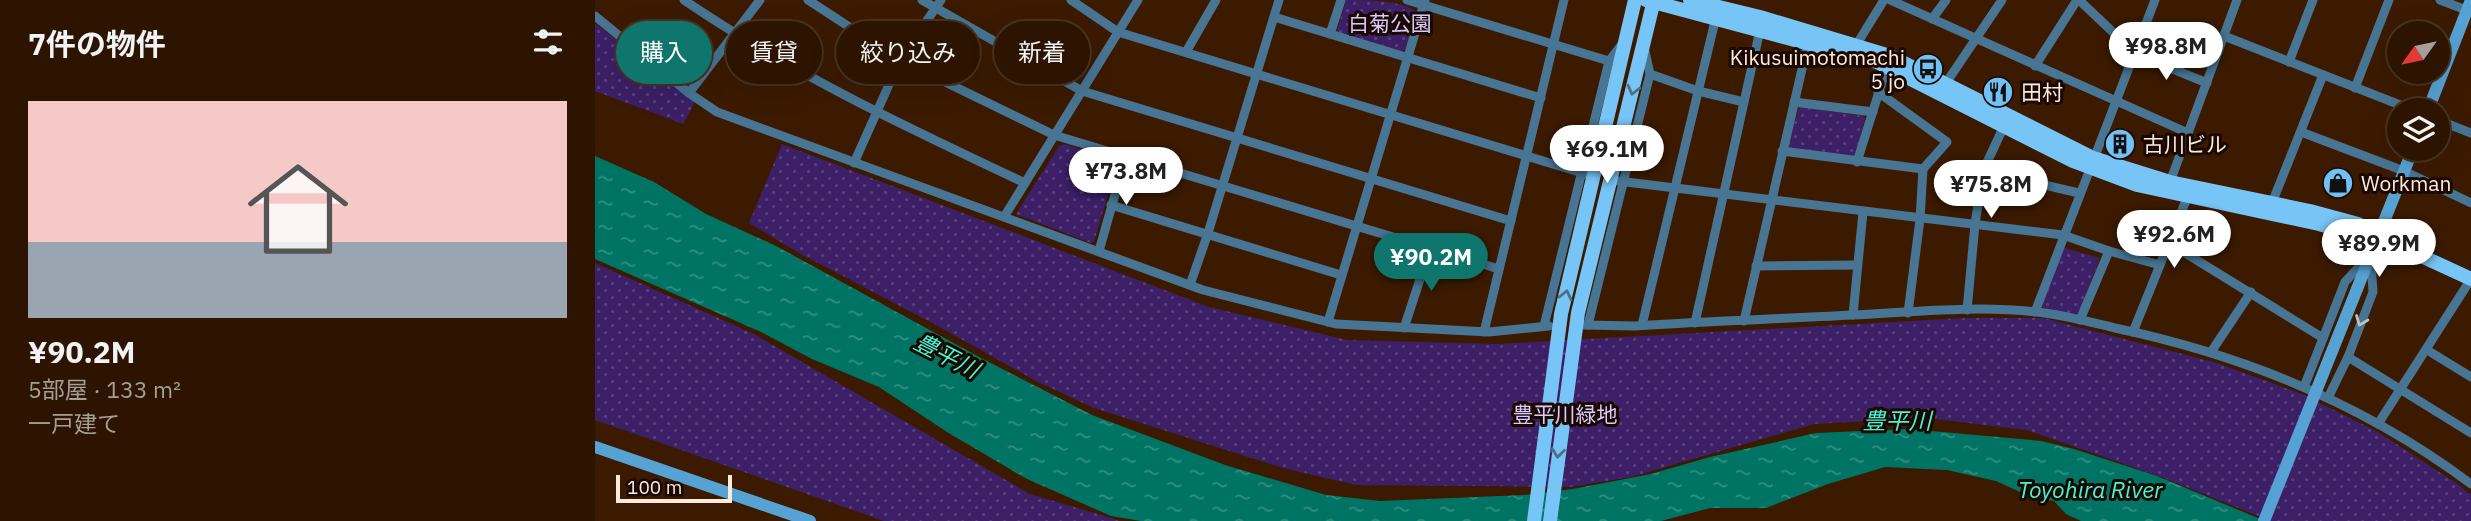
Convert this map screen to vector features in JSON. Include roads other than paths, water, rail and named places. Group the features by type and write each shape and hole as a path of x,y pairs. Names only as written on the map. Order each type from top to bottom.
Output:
{"main road":[{"path":"1534,521 1561,314 1635,0"},
{"path":"1691,0 1760,17 1946,83 2137,186 2319,224 2354,234 2378,236"},
{"path":"1550,521 1578,313 1644,46 1651,1 1808,43 1854,50"},
{"path":"1888,61 2004,126 2091,162 2358,224 2471,279"}],"street":[{"path":"684,0 726,29"},
{"path":"744,21 760,0"},
{"path":"808,0 840,21"},
{"path":"922,0 938,4 1082,91 1511,221"},
{"path":"1071,0 1118,32 1584,173"},
{"path":"1004,217 1138,0"},
{"path":"1186,52 1216,0"},
{"path":"1190,285 1279,0"},
{"path":"1330,34 1341,0"},
{"path":"1407,0 1609,61"},
{"path":"1484,332 1564,0"},
{"path":"1854,50 1884,0"},
{"path":"1890,0 2188,133"},
{"path":"1933,19 1946,0"},
{"path":"1946,83 2002,0"},
{"path":"2035,66 2078,0 2136,54 2207,83"},
{"path":"2035,312 2155,0"},
{"path":"2170,182 2237,0"},
{"path":"2289,62 2313,0"},
{"path":"2355,88 2389,0"},
{"path":"2433,98 2469,8 2440,0"},
{"path":"1328,322 1424,3"},
{"path":"926,21 938,4"},
{"path":"595,16 689,93 717,112 1190,285 1328,322 1484,332 1529,330 1547,326 1609,61 1627,37"},
{"path":"1274,17 1541,98"},
{"path":"1642,325 1716,17"},
{"path":"1695,323 1760,30"},
{"path":"2224,36 2387,100"},
{"path":"1744,321 1808,43"},
{"path":"689,93 726,44"},
{"path":"1644,46 1650,74 1586,325 1695,323 1967,310 2035,312 2080,320 2211,352 2304,387 2378,424 2471,484"},
{"path":"1857,162 1888,61"},
{"path":"1650,74 1698,91 1744,102"},
{"path":"2272,203 2323,75"},
{"path":"822,83 877,113 1025,183"},
{"path":"854,163 890,84"},
{"path":"950,84 1055,135 1499,269"},
{"path":"1878,92 1947,142 1923,169 1920,219 1907,313"},
{"path":"1794,102 1873,112"},
{"path":"2450,125 2471,133"},
{"path":"1967,310 1983,171 2004,126"},
{"path":"2301,132 2404,172 2471,203"},
{"path":"1782,151 1923,169"},
{"path":"1099,251 1126,156"},
{"path":"2264,521 2408,161"},
{"path":"1983,171 2079,193"},
{"path":"1621,181 2063,235 2160,265"},
{"path":"2133,332 2187,198"},
{"path":"1111,205 1341,275"},
{"path":"1853,315 1863,212"},
{"path":"2169,243 2323,338"},
{"path":"1404,328 1430,249"},
{"path":"2080,320 2109,251"},
{"path":"2304,387 2345,282 2370,255"},
{"path":"2328,398 2348,357 2373,292 2370,255"},
{"path":"1756,266 1857,265"},
{"path":"2378,424 2471,279"},
{"path":"2211,352 2251,292"},
{"path":"2427,349 2471,377"},
{"path":"2348,357 2471,433"},
{"path":"595,447 810,521"}],"water":[{"path":"595,156 654,182 706,214 776,246 1092,415 1225,465 1326,495 1380,501 1524,495 1651,474 1710,457 1816,433 1909,429 2041,441 2074,449 2157,476 2265,521 2081,521 2066,514 2054,501 2031,497 1996,481 1947,470 1885,467 1828,484 1766,508 1710,508 1661,521 1141,521 1111,516 1027,479 947,432 879,387 595,259"}],"place":[{"name":"Kikusuimotomachi 5 jo","path":"1928,69"},
{"name":"田村","path":"1998,92"},
{"name":"古川ビル","path":"2120,144"},
{"name":"Workman","path":"2338,183"}],"park label":[{"name":"白菊公園","path":"1390,23"},
{"name":"豊平川緑地","path":"1565,414"}],"water label":[{"name":"豊平川","path":"947,355"},
{"name":"豊平川","path":"1897,420"},
{"name":"Toyohira River","path":"2090,489"}]}
